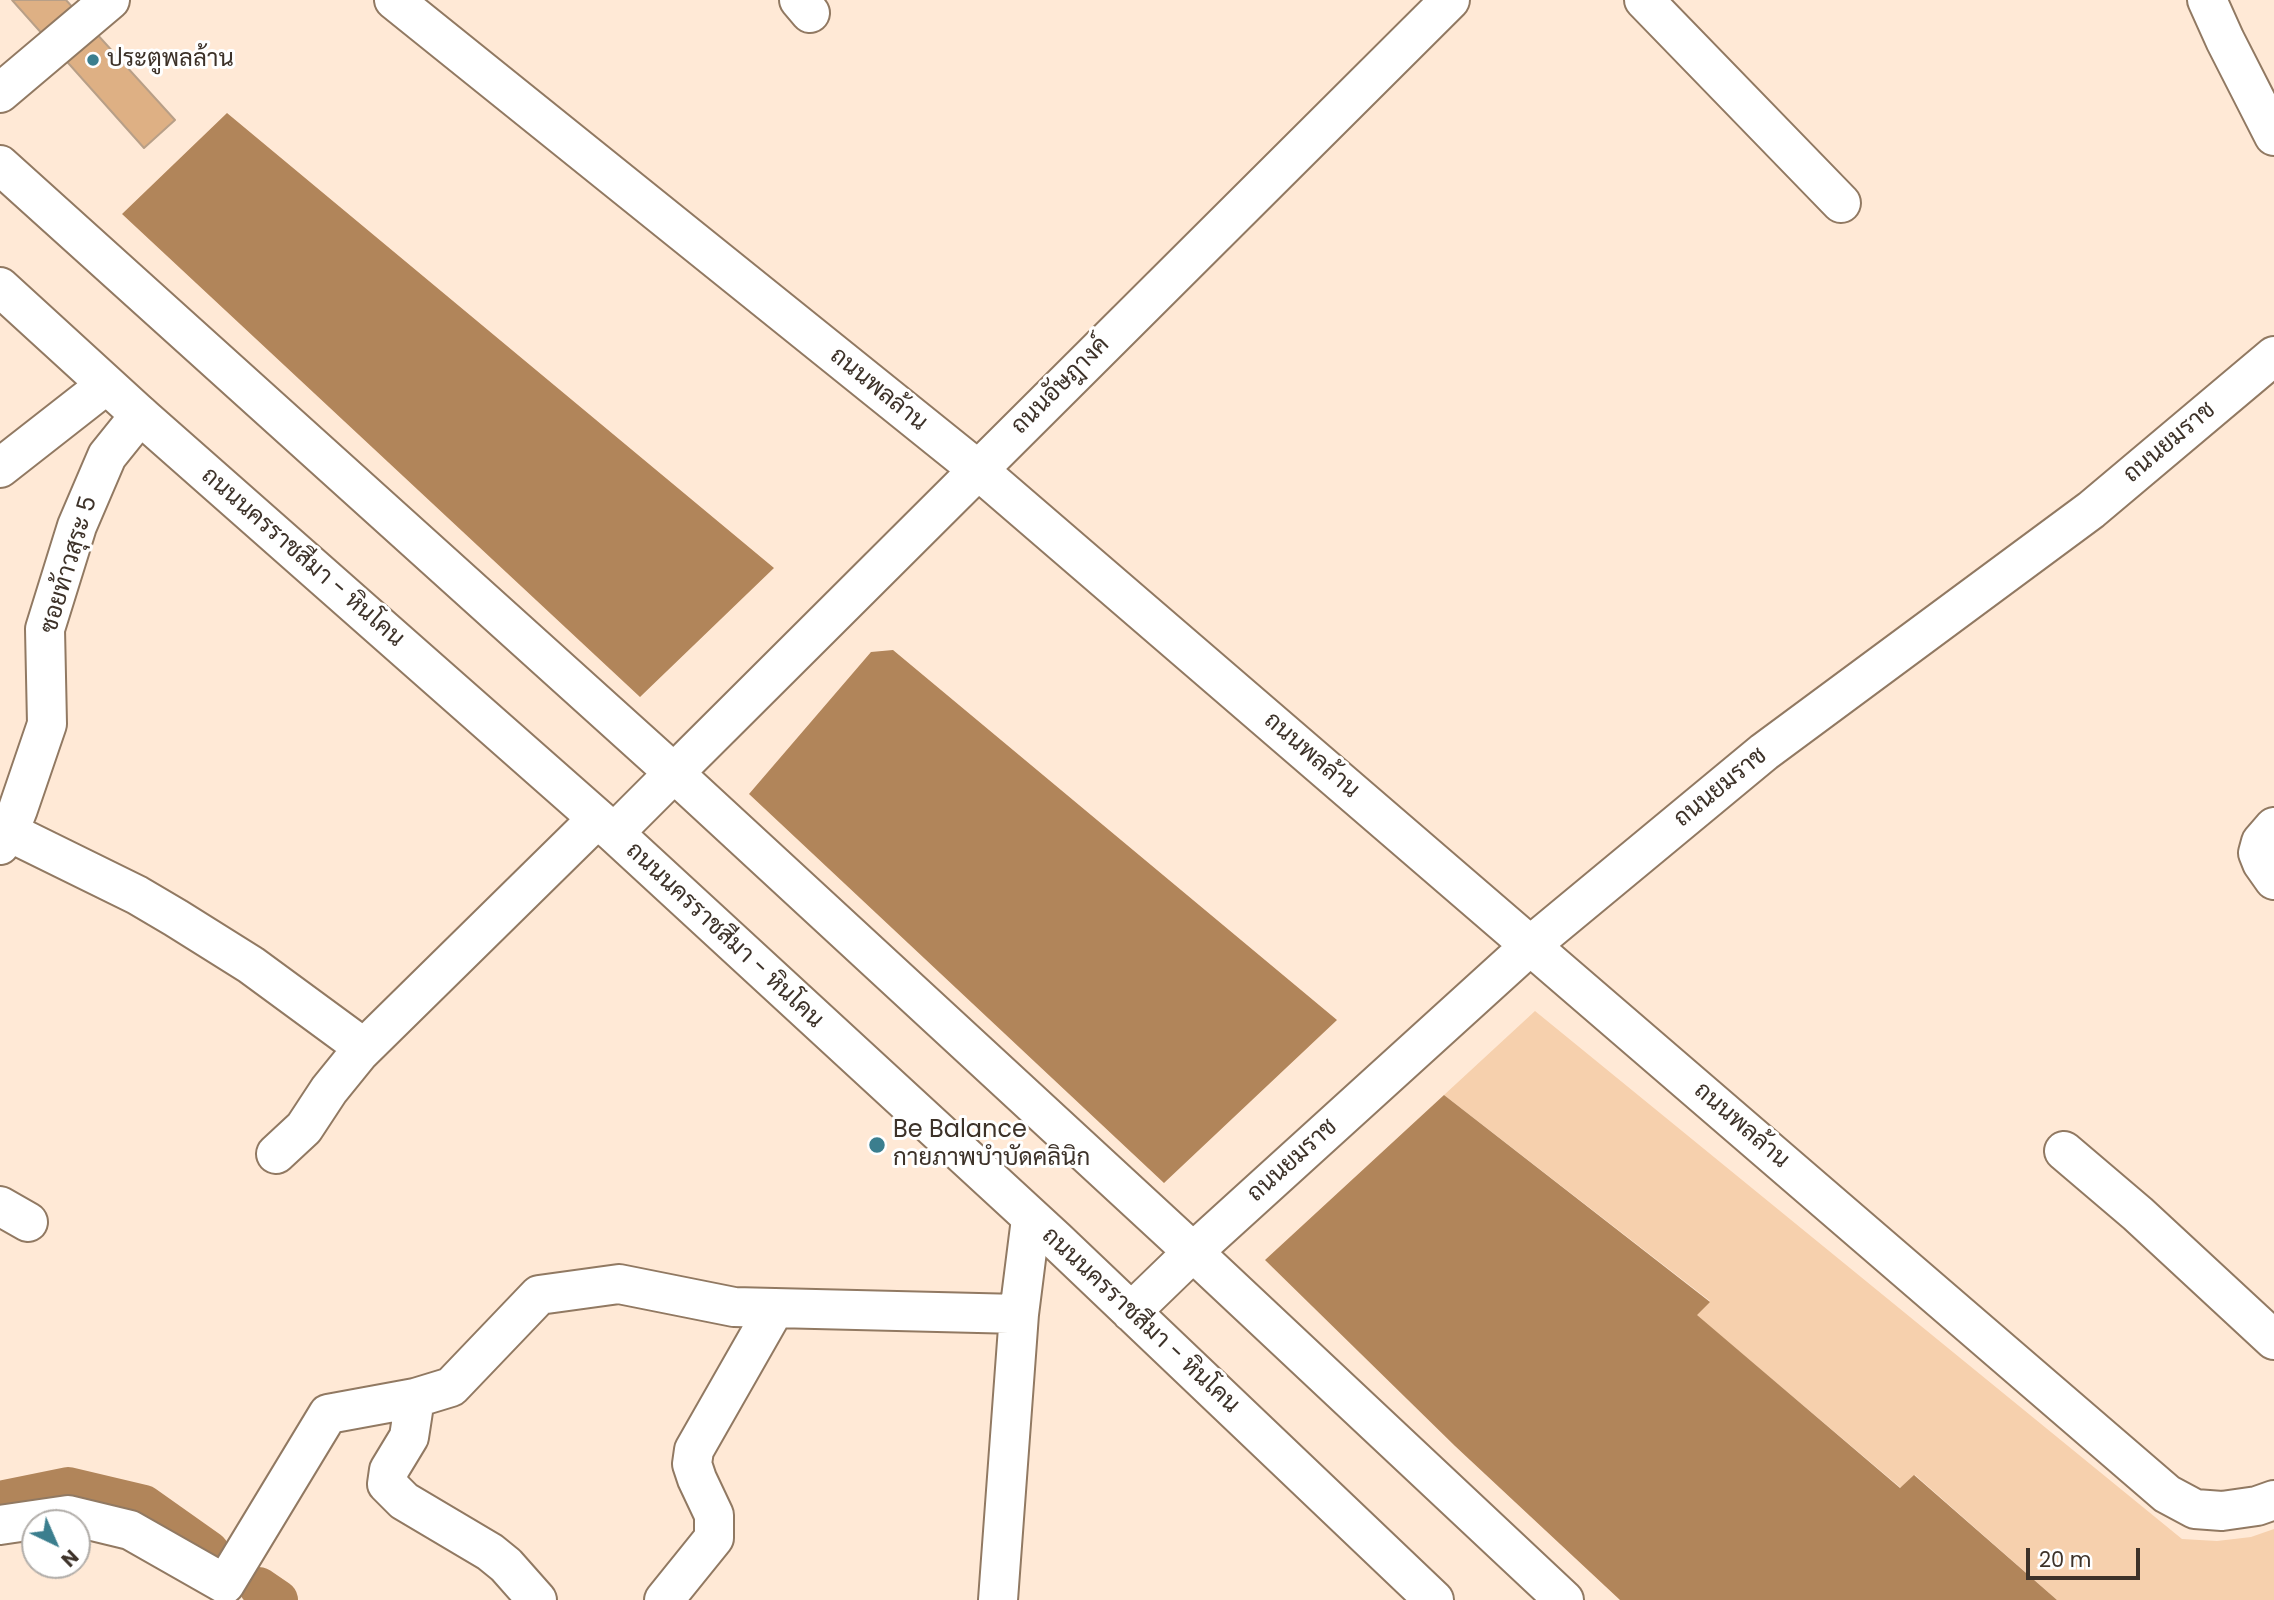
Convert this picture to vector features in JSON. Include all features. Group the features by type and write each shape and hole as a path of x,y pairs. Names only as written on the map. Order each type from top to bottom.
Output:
{"street":[{"path":"0,93 110,0"},
{"name":"ถนนพลล้าน","path":"394,0 977,470 2167,1494 2195,1508 2222,1511 2257,1506 2274,1500"},
{"name":"ถนนอัษฎางค์","path":"276,1154 304,1128 329,1090 364,1048 605,826 674,773 1450,0"},
{"path":"1644,0 1842,204"},
{"path":"2207,0 2224,40 2274,136"},
{"path":"0,165 674,773 1193,1252 1564,1600"},
{"name":"ถนนนครราชสีมา - หินโคน","path":"0,287 106,385 605,826 1131,1312 1434,1600"},
{"name":"ถนนยมราช","path":"1131,1312 1193,1252 1531,945 1764,752 2091,510 2274,356"},
{"path":"0,468 106,385"},
{"name":"ซอยท้าวสุระ 5","path":"5,839 47,724 45,629 77,526 107,456 140,415"},
{"path":"2274,827 2261,842 2258,853 2274,880"},
{"path":"5,839 137,895 251,965 364,1048"},
{"path":"2064,1151 2138,1214 2274,1340"},
{"path":"998,1600 1018,1314 1031,1219"},
{"path":"0,1525 68,1515 130,1530 225,1584 328,1415 415,1398 451,1387 539,1295 619,1284 734,1307 1018,1314"},
{"path":"664,1600 714,1538 714,1515 692,1464 694,1450 775,1308"},
{"path":"415,1398 409,1437 389,1470 387,1484 404,1501 490,1552 516,1574 537,1600"}],"shaded area":[{"path":"227,113 774,568 640,697 122,214"},
{"path":"893,650 1337,1020 1164,1183 749,794 871,652"},
{"path":"1535,1011 2182,1539 2217,1541 2251,1537 2274,1529 2274,1600 2057,1600 1915,1475 1901,1488 1696,1315 1710,1301 1444,1095"},
{"path":"1444,1095 1710,1302 1697,1315 1900,1488 1914,1475 2057,1600 1620,1600 1455,1446 1265,1260"}],"building":[{"name":"ประตูพลล้าน","path":"12,0 66,0 175,120 144,148"}],"waterway":[{"path":"0,1501 68,1487 144,1505 209,1551"},
{"path":"259,1587 278,1600"}],"place":[{"name":"ประตูพลล้าน","path":"93,60"},
{"name":"Be Balance กายภาพบำบัดคลินิก","path":"877,1145"}]}
